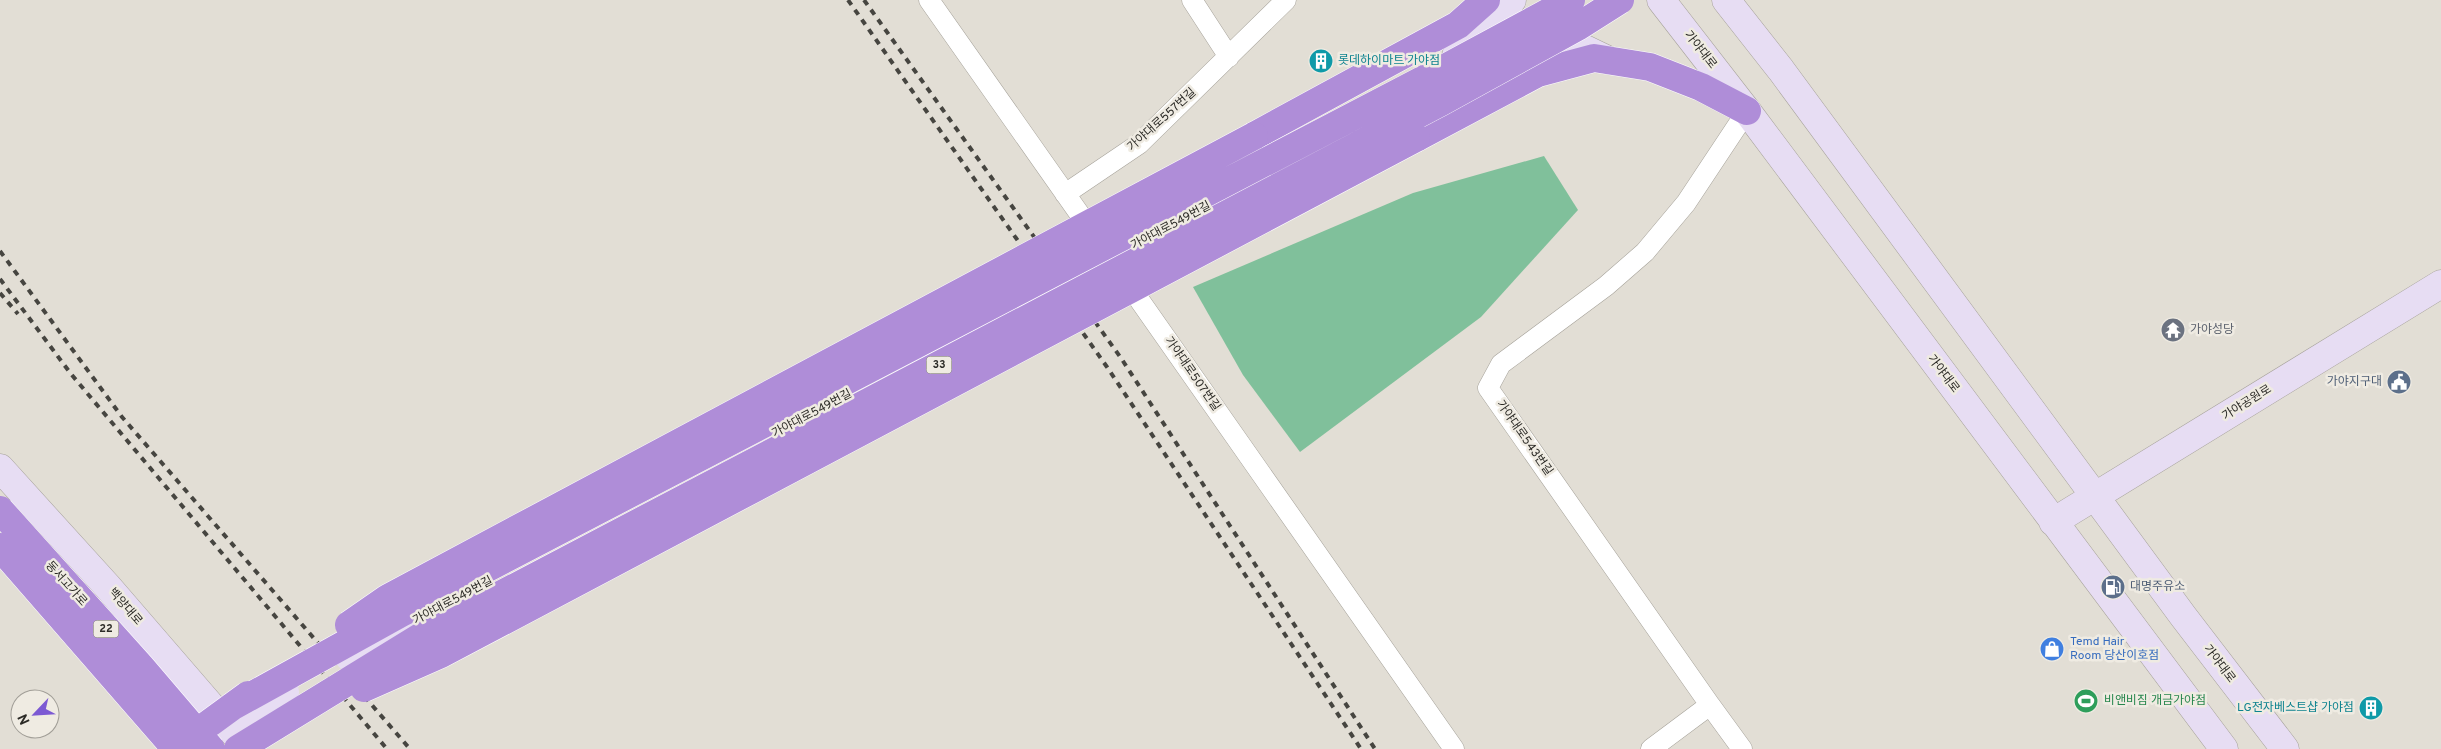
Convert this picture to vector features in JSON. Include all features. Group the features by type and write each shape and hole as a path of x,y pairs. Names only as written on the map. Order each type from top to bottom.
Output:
{"highway":[{"name":"33","path":"241,733 412,608 1436,73 1571,0"},
{"name":"33","path":"175,749 241,733 422,636 1441,102 1579,26 1620,0"},
{"path":"241,733 388,598 1506,1"},
{"path":"241,733 441,654 1538,73 1594,58 1650,67 1701,88 1748,111"},
{"name":"동서고가로","path":"0,510 141,667 211,749"},
{"name":"동서고가로","path":"0,547 175,749"}],"main road":[{"path":"1398,106 1634,0"},
{"name":"가야대로","path":"1661,0 1748,111 2224,749"},
{"name":"가야대로","path":"1726,0 1956,305 2095,496 2284,749"},
{"path":"1745,0 1748,13 1765,50"},
{"path":"1398,106 1486,29 1506,1"},
{"path":"1472,72 1581,47 1608,60"},
{"name":"가야대로549번길","path":"195,749 241,733 265,703 438,609 1398,106"},
{"name":"가야공원로","path":"2054,522 2441,284"},
{"name":"백양대로","path":"0,468 241,733"},
{"path":"0,568 160,749"},
{"path":"77,654 114,663 136,642 128,610"}],"street":[{"name":"가야대로507번길","path":"929,0 1454,749"},
{"path":"1192,0 1229,57"},
{"name":"가야대로557번길","path":"1065,194 1139,144 1286,0"},
{"name":"가야대로543번길","path":"1710,704 1488,388 1501,364 1584,304 1645,252 1686,203 1748,111"},
{"path":"1651,749 1710,704 1742,749"}],"green space":[{"path":"1544,156 1578,210 1481,317 1300,452 1243,375 1193,287 1413,193"}],"railway":[{"path":"848,0 1107,367 1361,749"},
{"path":"864,0 1121,358 1375,749"},
{"path":"0,251 122,417 410,749"},
{"path":"0,279 71,374 387,749"},
{"path":"0,293 18,314"}],"place":[{"name":"롯데하이마트 가야점","path":"1321,61"},
{"name":"가야성당","path":"2173,330"},
{"name":"가야지구대","path":"2399,382"},
{"name":"대명주유소","path":"2113,587"},
{"name":"Temd Hair Room 당산이호점","path":"2052,649"},
{"name":"비앤비짐 개금가야점","path":"2086,701"},
{"name":"LG전자베스트샵 가야점","path":"2371,708"}]}
